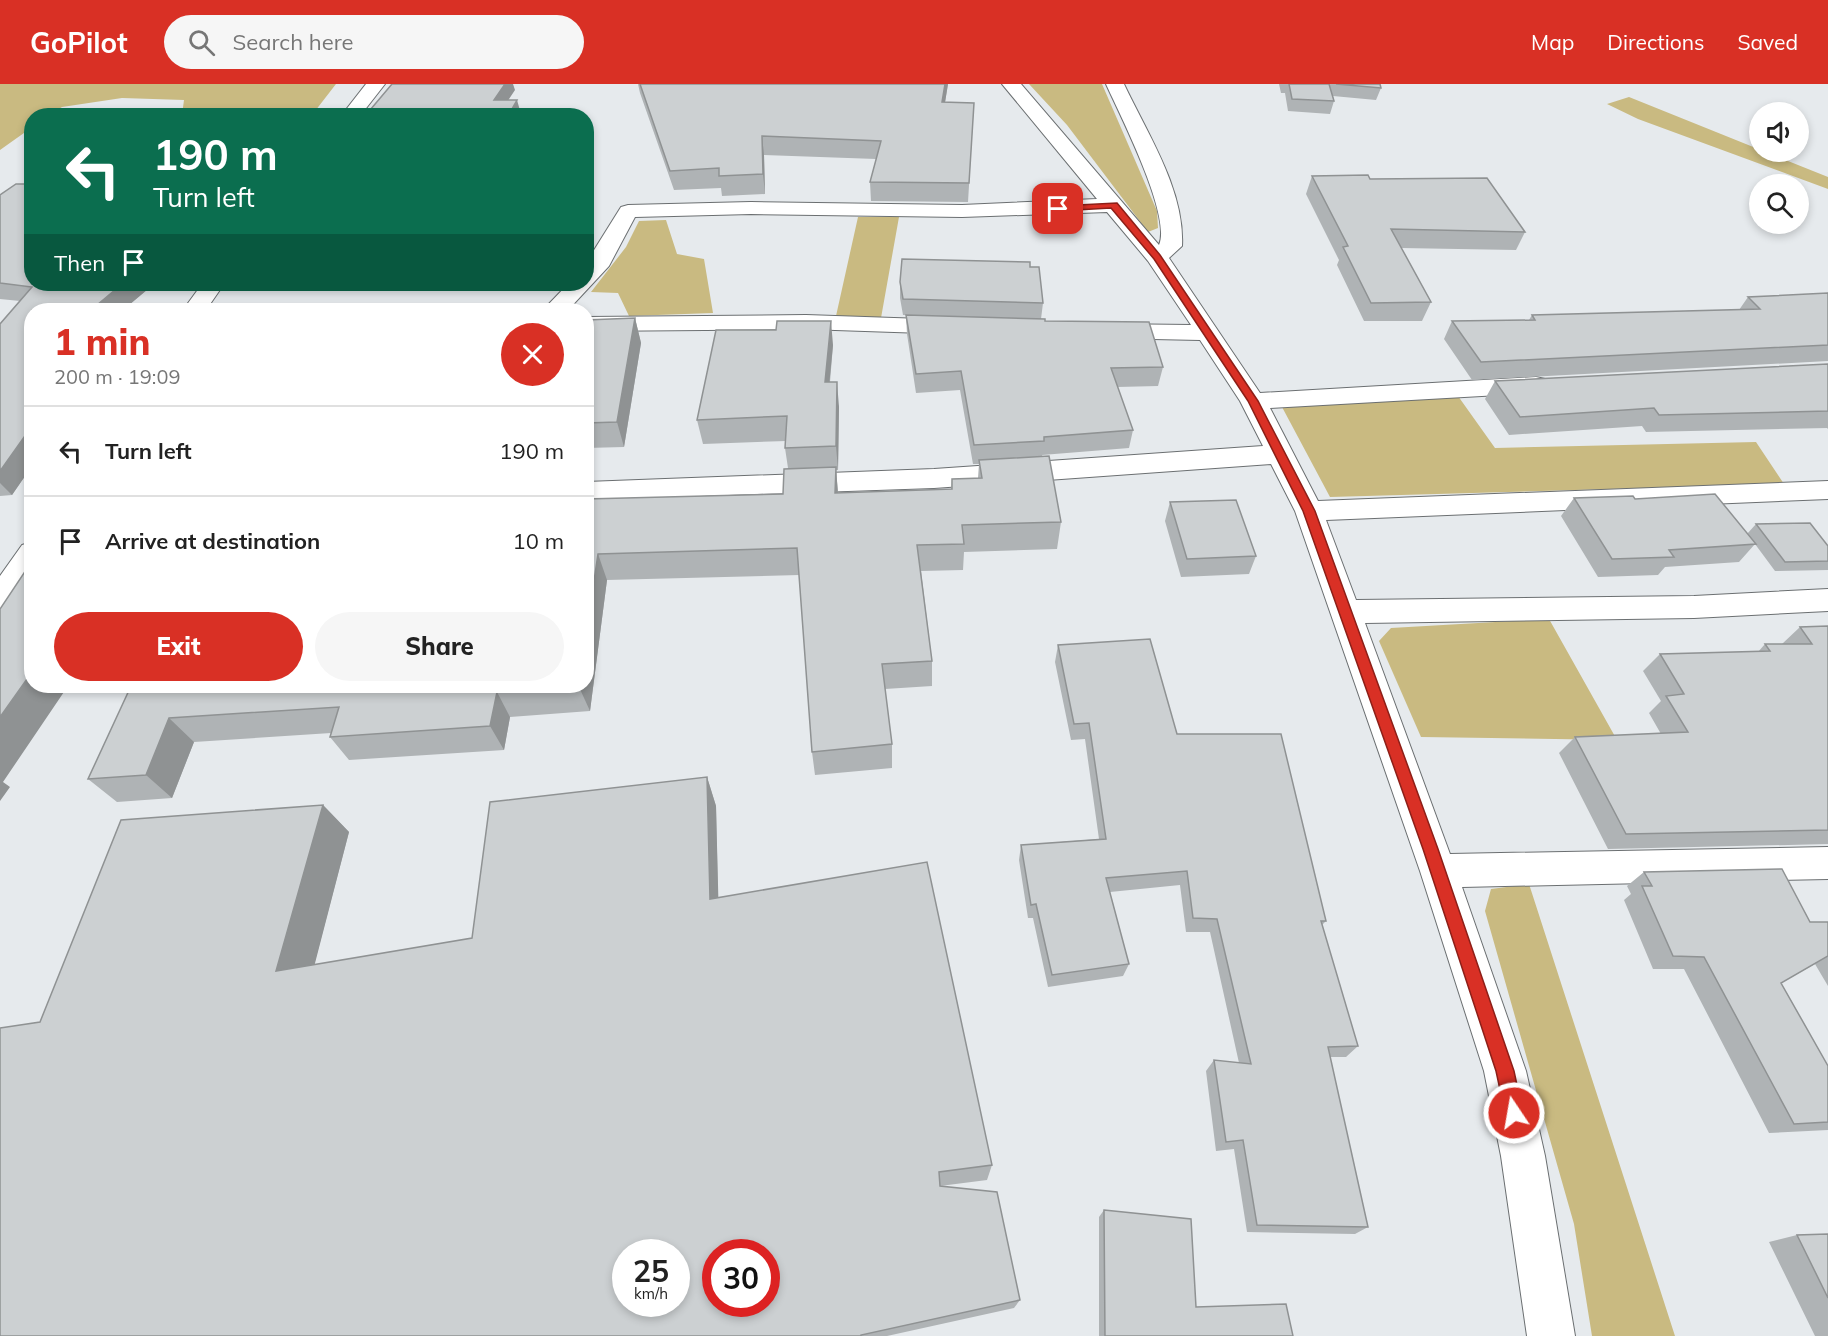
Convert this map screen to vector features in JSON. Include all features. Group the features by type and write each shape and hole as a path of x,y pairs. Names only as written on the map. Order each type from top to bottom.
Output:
{"street":[{"path":"356,108 376,84"},
{"path":"1011,84 1157,257 1253,401 1309,511 1438,871 1505,1071 1523,1156 1551,1336"},
{"path":"1115,84 1162,192 1173,230 1171,246 1167,252 1157,257"},
{"path":"594,268 601,261 628,212 751,208 962,211 1114,205"},
{"path":"562,303 573,291"},
{"path":"594,324 806,322 972,327"},
{"path":"1079,330 1209,333"},
{"path":"1253,401 1556,384"},
{"path":"594,490 748,489 939,480 1280,454"},
{"path":"1309,511 1828,490"},
{"path":"0,600 24,564"},
{"path":"1346,612 1694,607 1828,600"},
{"path":"1438,871 1828,863"}],"shaded area":[{"path":"0,84 336,84 317,108 183,108 184,100 122,98 60,108 24,108 24,133 0,150"},
{"path":"1029,84 1102,84 1157,211 1158,228 1148,232 1067,125"},
{"path":"1629,97 1749,145 1749,160 1638,119 1607,104"},
{"path":"1755,162 1791,162 1828,177 1828,189 1809,182 1809,174 1787,174"},
{"path":"858,217 899,217 881,318 836,316"},
{"path":"666,220 677,254 704,259 713,313 629,316 618,293 591,292 626,247 639,221"},
{"path":"1458,396 1495,448 1756,442 1784,484 1330,497 1282,407"},
{"path":"1549,619 1617,740 1421,737 1379,641 1391,628"},
{"path":"1529,884 1675,1336 1592,1336 1574,1224 1485,911 1491,889"}],"building":[{"path":"392,84 505,84 494,100 517,100 512,108 372,108"},
{"path":"640,84 945,84 942,102 974,103 969,183 870,182 881,141 762,136 763,174 719,176 719,168 670,171"},
{"path":"1289,84 1329,84 1334,101 1292,99"},
{"path":"1336,84 1380,84 1381,88"},
{"path":"1368,175 1370,179 1487,178 1525,232 1391,229 1431,302 1371,303 1343,247 1348,246 1312,176"},
{"path":"16,184 24,184 24,286 0,283 0,195"},
{"path":"902,259 1030,262 1030,267 1039,267 1043,303 903,299 900,282"},
{"path":"29,291 114,291 99,303 24,303 24,437 0,471 0,324"},
{"path":"1828,293 1828,345 1481,362 1452,321 1535,320 1532,315 1760,309 1748,297"},
{"path":"906,315 1045,319 1045,321 1149,322 1163,367 1111,368 1133,430 1044,437 1044,441 974,445 961,371 916,374"},
{"path":"635,318 617,422 594,423 594,320"},
{"path":"777,321 831,321 825,382 837,382 836,446 785,448 787,416 697,420 716,330 776,330"},
{"path":"1828,364 1828,411 1659,415 1654,408 1520,417 1495,381"},
{"path":"1049,456 1061,522 962,525 964,544 917,545 932,661 882,664 892,744 812,752 797,548 598,554 594,581 594,499 783,494 784,469 836,467 835,493 952,489 952,479 982,478 979,460"},
{"path":"1715,494 1756,544 1669,550 1674,557 1612,559 1574,498 1633,496 1635,499"},
{"path":"1236,500 1256,556 1187,559 1170,502"},
{"path":"1810,523 1828,546 1828,561 1785,562 1756,524"},
{"path":"24,573 24,683 0,717 0,609"},
{"path":"1828,626 1828,830 1626,834 1575,737 1688,732 1666,696 1684,694 1660,654 1770,651 1765,644 1812,644 1800,627"},
{"path":"1150,639 1177,734 1281,734 1326,921 1321,921 1358,1046 1328,1047 1368,1227 1257,1225 1243,1140 1226,1142 1214,1060 1251,1064 1217,919 1193,918 1187,871 1106,878 1129,964 1052,975 1036,904 1031,905 1021,845 1106,839 1089,723 1074,724 1058,645"},
{"path":"128,693 497,693 490,726 330,737 339,707 169,718 146,775 88,779"},
{"path":"707,777 710,899 927,862 992,1165 939,1172 940,1186 997,1192 1020,1300 861,1336 0,1336 0,1028 40,1022 121,820 323,805 276,971 472,938 490,802"},
{"path":"1782,869 1810,922 1828,922 1828,956 1781,983 1828,1066 1828,1122 1794,1124 1704,957 1673,956 1642,886 1652,886 1644,872"},
{"path":"1104,1210 1191,1219 1196,1307 1286,1304 1293,1336 1105,1336"},
{"path":"1828,1234 1828,1298 1797,1235"}],"route":[{"path":"1058,209 1114,205 1157,257 1253,401 1309,511 1473,972 1505,1071 1514,1113"}]}
